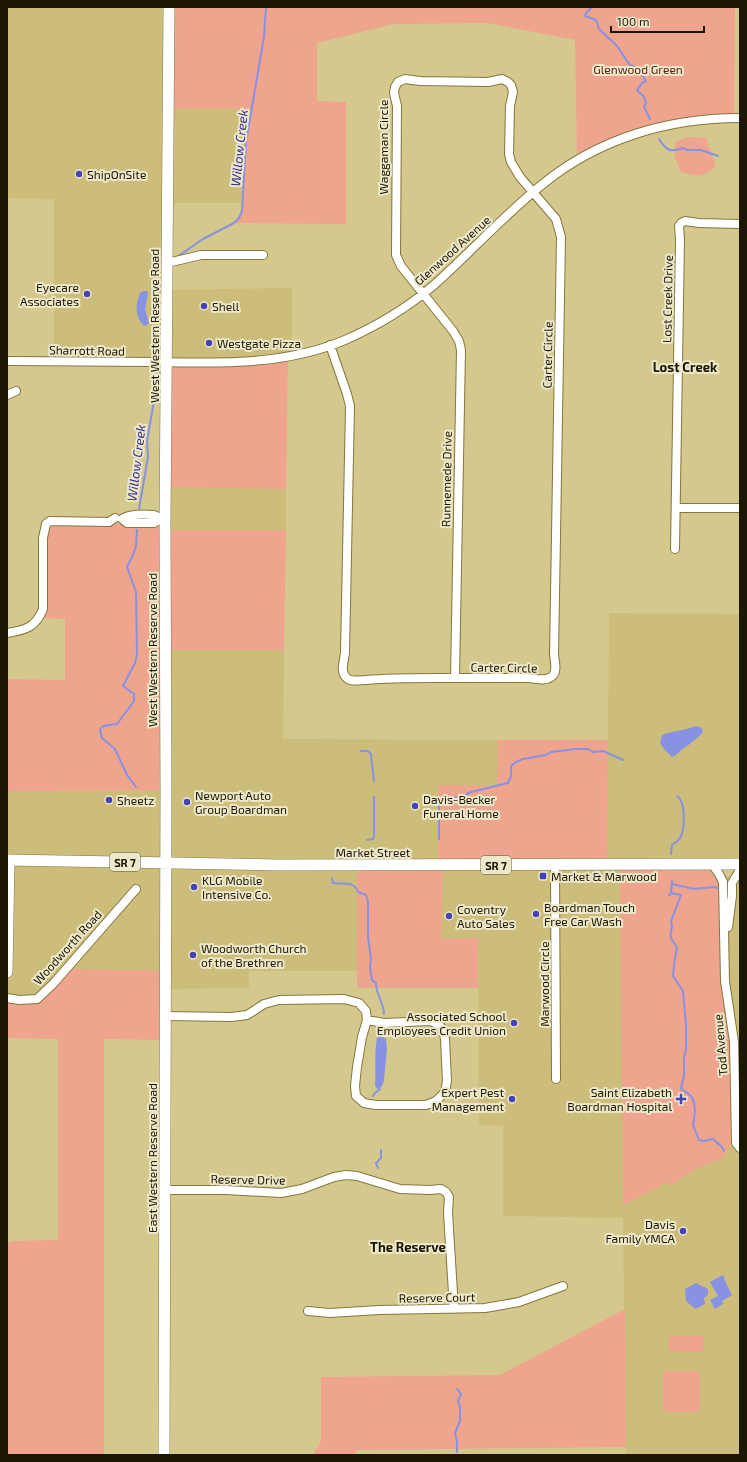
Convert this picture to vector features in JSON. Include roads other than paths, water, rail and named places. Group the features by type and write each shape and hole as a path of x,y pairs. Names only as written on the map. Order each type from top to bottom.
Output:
{"main road":[{"name":"West Western Reserve Road","path":"165,862 163,519 167,363 169,7"},
{"name":"Market Street","path":"8,860 277,865 740,864"},
{"path":"7,972 8,860"},
{"name":"East Western Reserve Road","path":"164,1455 165,862"}],"street":[{"name":"Waggaman Circle","path":"423,294 401,266 395,250 397,106 394,93 398,82 405,79 420,81 488,82 502,79 508,82 511,85 513,92 510,106 511,162 516,172 533,192"},
{"name":"Glenwood Avenue","path":"167,363 254,361 300,354 330,345 372,327 423,294 533,192 553,176 581,158 628,136 654,128 689,121 740,118"},
{"name":"Carter Circle","path":"330,345 350,406 346,654 343,673 347,678 354,680 529,678 542,680 552,677 555,674 554,647 561,237 556,219 533,192"},
{"name":"Lost Creek Drive","path":"675,549 679,226 685,221 699,223 740,224"},
{"path":"167,263 201,255 263,255"},
{"name":"Runnemede Drive","path":"423,294 457,337 460,350 455,678"},
{"name":"Sharrott Road","path":"7,361 167,363"},
{"path":"7,395 16,391"},
{"path":"676,508 740,508"},
{"path":"7,634 26,629 33,625 39,618 43,609 43,538 46,524 50,521 109,522 115,518"},
{"name":"Marwood Circle","path":"555,864 556,1079"},
{"name":"Tod Avenue","path":"712,864 723,882 725,981 734,1042 736,1143 740,1148"},
{"name":"Tod Avenue","path":"725,939 730,916 732,883 740,870"},
{"name":"Woodworth Road","path":"7,998 19,1000 37,999 53,984 136,889"},
{"path":"165,1016 231,1017 247,1015 264,1004 279,1000 344,999 359,1003 366,1011 367,1020 362,1037 354,1086 356,1096 364,1103 376,1105 426,1105 436,1101 445,1092 447,1081 445,1039 443,1029 438,1024 430,1021 384,1023 367,1020"},
{"name":"Reserve Drive","path":"164,1190 226,1190 281,1194 302,1189 334,1177 346,1175 357,1176 400,1189 444,1190 449,1197 448,1214 454,1309"},
{"name":"Reserve Court","path":"308,1311 330,1313 379,1310 485,1308 532,1298 563,1286"}],"water":[{"path":"147,291 148,294 145,309 149,323 144,326 137,315 137,302 140,293"},
{"path":"696,726 702,728 703,732 675,756 672,757 660,743 662,735"},
{"path":"379,1036 386,1039 387,1049 384,1082 379,1089 377,1089 375,1086 375,1056 377,1038"},
{"path":"723,1275 732,1295 722,1301 723,1304 715,1309 710,1300 718,1296 710,1282"},
{"path":"696,1283 708,1289 708,1295 704,1298 705,1304 695,1309 686,1301 685,1289"}],"waterway":[{"name":"Willow Creek","path":"177,257 203,239 234,223 239,218 242,211 246,142 264,37 266,7"},
{"path":"592,7 585,16 596,20 599,29 617,46 629,64 638,69 646,81 642,83 637,90 644,97 646,103 644,107 650,119"},
{"path":"659,139 669,150 683,148 687,150 701,150 718,156"},
{"name":"Willow Creek","path":"139,509 148,457 147,441 159,372"},
{"name":"Willow Creek","path":"136,787 127,775 115,749 102,738 100,730 103,726 117,724 134,701 134,694 123,686 135,663 137,654 136,592 127,567 136,546 137,530"},
{"path":"439,839 439,804 443,801 471,792 508,783 511,776 511,766 516,762 523,759 546,755 551,752 575,749 588,749 593,752 603,751 623,760"},
{"path":"361,751 368,751 371,754 374,781"},
{"path":"671,854 672,845 680,838 684,823 682,804 677,796"},
{"path":"367,840 373,839 374,836 374,797"},
{"path":"332,878 333,883 351,884 358,892 366,895 368,901 368,937 371,959 370,967 372,980 376,983 384,1014"},
{"path":"669,895 671,894 672,881"},
{"path":"672,884 694,889 713,887 718,888"},
{"path":"671,893 681,895 671,921 671,936 677,947 673,976 683,991 686,1025 684,1075 681,1089 687,1092 694,1101 695,1113 693,1125 699,1140 704,1141 713,1139 722,1147 724,1151"},
{"path":"373,1096 380,1089"},
{"path":"378,1168 376,1163 381,1158 381,1150"},
{"path":"457,1389 461,1394 458,1401 460,1408 460,1421 455,1433 457,1452"}],"place":[{"name":"ShipOnSite","path":"79,174"},
{"name":"Eyecare Associates","path":"87,294"},
{"name":"Shell","path":"204,306"},
{"name":"Westgate Pizza","path":"209,343"},
{"name":"Sheetz","path":"109,800"},
{"name":"Newport Auto Group Boardman","path":"187,802"},
{"name":"Davis-Becker Funeral Home","path":"415,806"},
{"name":"Market & Marwood","path":"543,876"},
{"name":"KLG Mobile Intensive Co.","path":"194,887"},
{"name":"Boardman Touch Free Car Wash","path":"536,914"},
{"name":"Coventry Auto Sales","path":"449,916"},
{"name":"Woodworth Church of the Brethren","path":"193,955"},
{"name":"Associated School Employees Credit Union","path":"514,1023"},
{"name":"Expert Pest Management","path":"512,1099"},
{"name":"Saint Elizabeth Boardman Hospital","path":"681,1099"},
{"name":"Davis Family YMCA","path":"683,1231"}],"district":[{"name":"Lost Creek","path":"685,367"},
{"name":"The Reserve","path":"408,1247"}],"park label":[{"name":"Glenwood Green","path":"638,69"}]}
